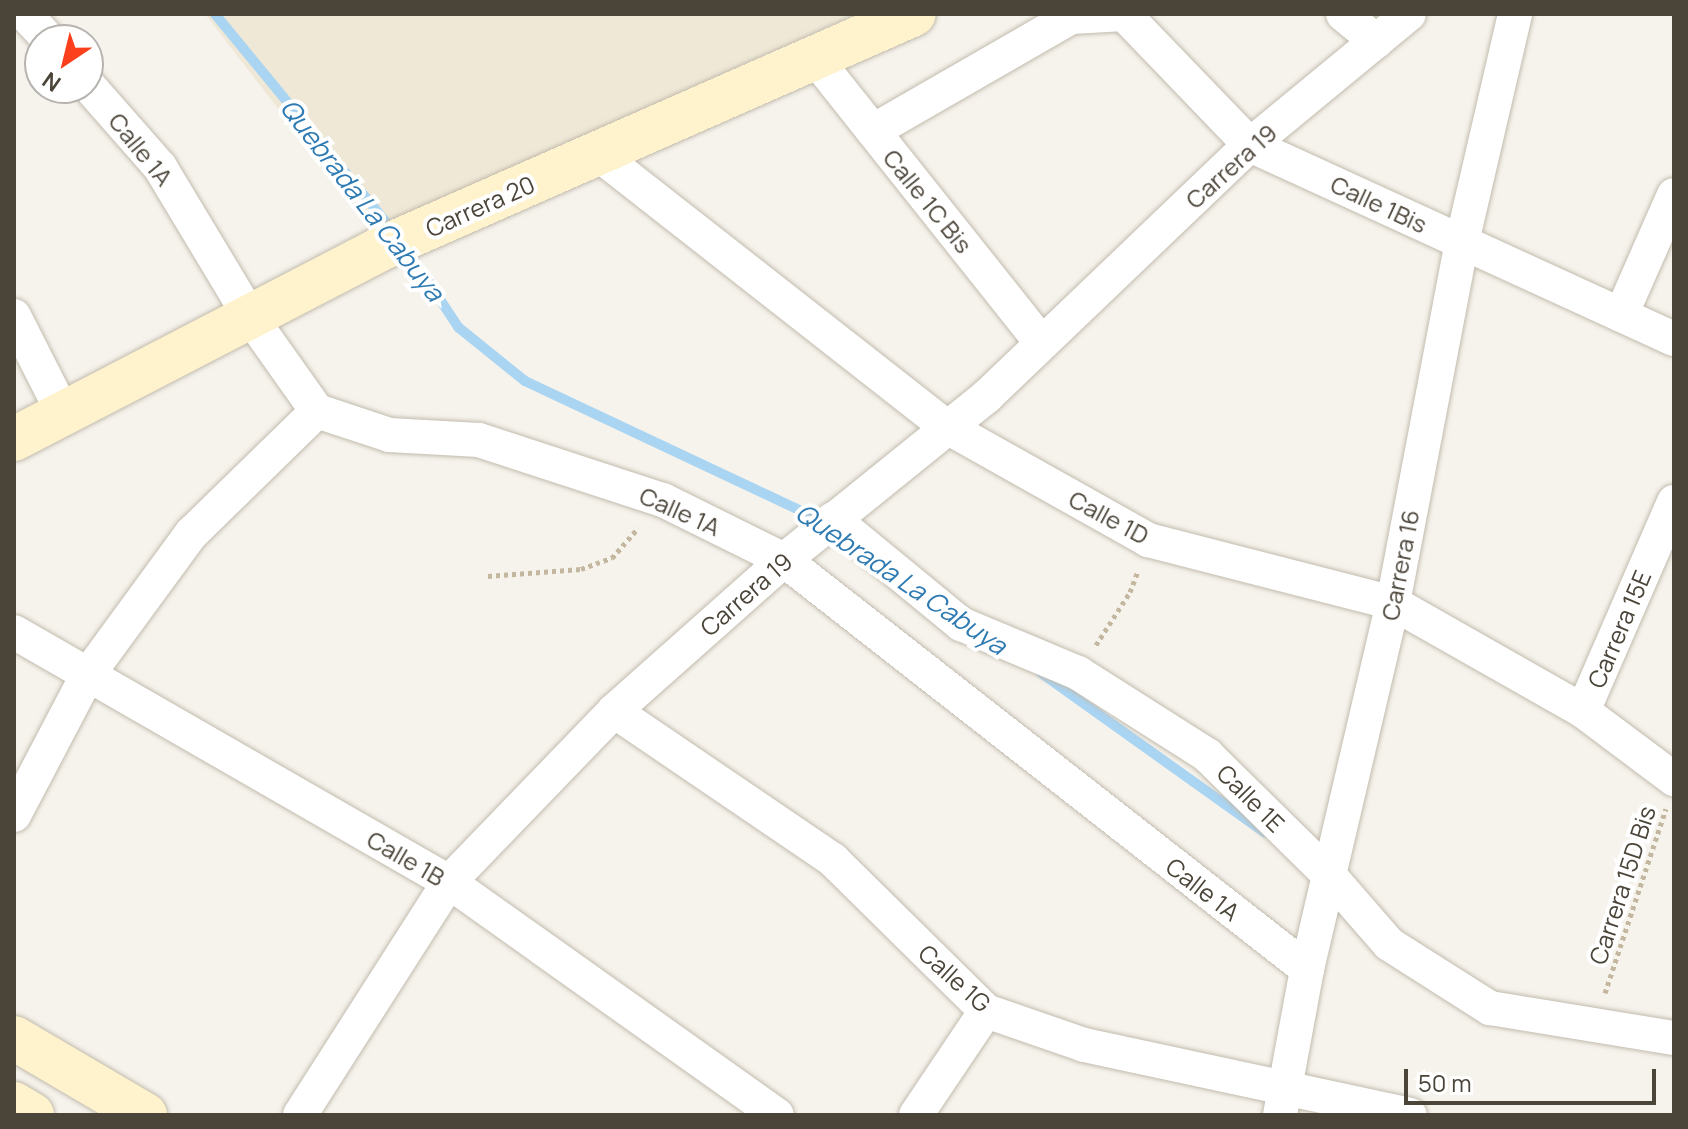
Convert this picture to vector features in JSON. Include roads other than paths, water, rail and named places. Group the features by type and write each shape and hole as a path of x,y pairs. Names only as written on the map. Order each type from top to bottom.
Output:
{"street":[{"name":"Carrera 20","path":"14,439 380,249 914,14"},
{"path":"873,131 1071,17 1124,14"},
{"name":"Calle 1Bis","path":"1124,14 1250,145 1674,339"},
{"path":"1343,14 1376,41"},
{"name":"Carrera 19","path":"300,1115 449,882 614,711 818,532 947,427 1042,343 1250,145 1409,14"},
{"name":"Carrera 16","path":"1283,1102 1307,969 1393,603 1462,242 1515,14"},
{"name":"Calle 1C Bis","path":"815,58 1042,343"},
{"name":"Calle 1A","path":"104,103 160,167 249,315 317,411 389,435 479,440 663,500 818,532 1307,969"},
{"name":"Calle 1D","path":"597,153 947,427 1148,540 1393,603 1583,711 1672,789"},
{"path":"1621,315 1674,195"},
{"path":"14,316 63,413"},
{"path":"14,815 87,676 191,534 317,411"},
{"name":"Carrera 15E","path":"1583,711 1674,502"},
{"name":"Calle 1E","path":"818,532 961,624 1064,667 1207,755 1327,884 1389,944 1490,1008 1674,1038"},
{"name":"Calle 1B","path":"14,632 449,882 777,1115"},
{"name":"Calle 1G","path":"614,711 833,860 986,1011 1084,1045 1283,1102 1410,1115"},
{"path":"916,1115 986,1011"},
{"path":"14,1038 145,1115"},
{"path":"14,1104 32,1115"}],"waterway":[{"name":"Quebrada La Cabuya","path":"215,14 394,232"},
{"name":"Quebrada La Cabuya","path":"406,248 458,327 525,381 824,522"},
{"name":"Quebrada La Cabuya","path":"1041,673 1265,833"}]}
